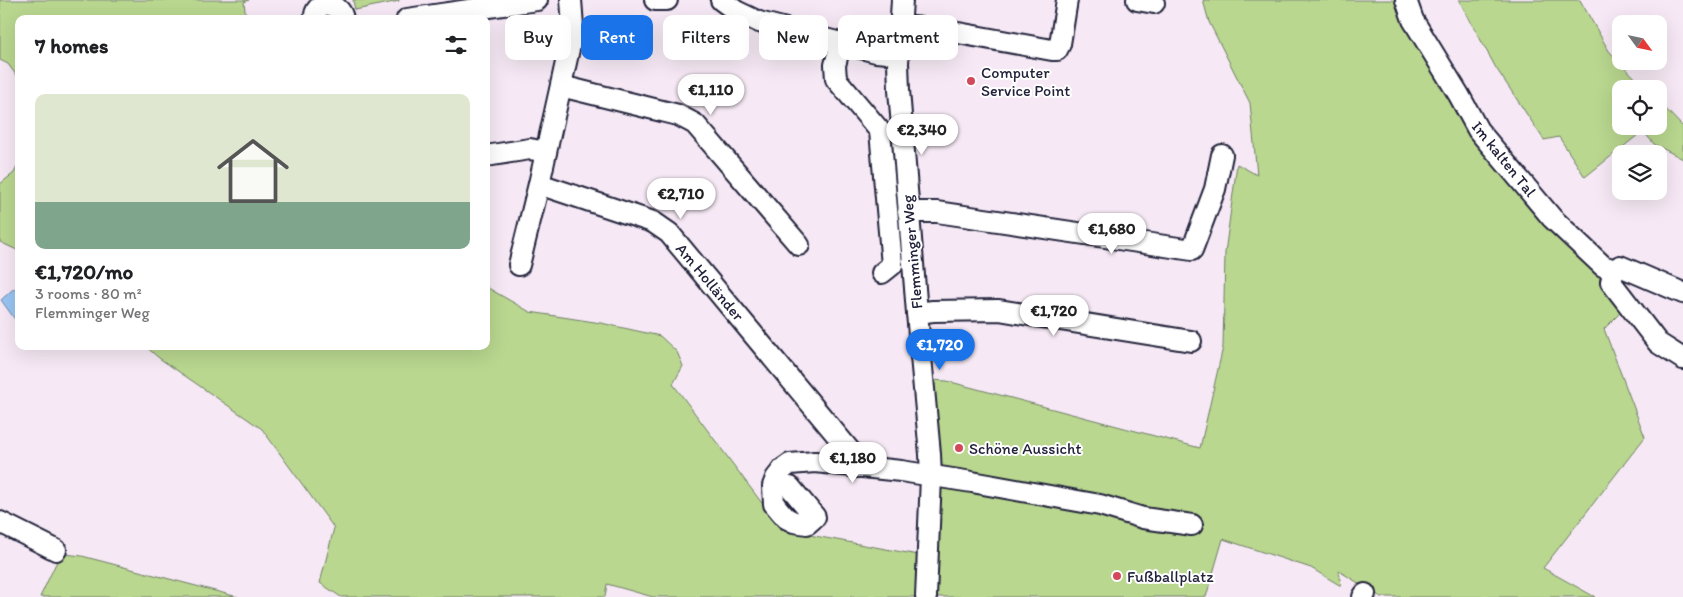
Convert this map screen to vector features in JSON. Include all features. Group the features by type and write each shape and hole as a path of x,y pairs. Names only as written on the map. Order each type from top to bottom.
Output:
{"street":[{"path":"415,15 429,8 536,0"},
{"path":"519,265 539,184 573,26 571,0"},
{"path":"654,0 667,0"},
{"path":"721,0 736,11 759,22 838,42"},
{"name":"Flemminger Weg","path":"901,15 902,0"},
{"path":"958,33 1057,50 1060,44 1067,0"},
{"name":"Im kalten Tal","path":"1406,0 1413,20 1478,130 1552,218 1604,266 1614,270"},
{"path":"315,15 316,8 327,2 336,4 342,15"},
{"path":"838,52 834,65 836,79 880,131 892,265 882,273"},
{"name":"Flemminger Weg","path":"899,60 899,90 908,212 932,477 926,597"},
{"path":"561,86 678,115 695,124 799,245"},
{"path":"490,155 530,149 546,152"},
{"path":"908,212 937,212 1192,250 1215,189 1222,155"},
{"name":"Am Holländer","path":"539,184 653,222 669,233 850,451 856,467"},
{"path":"1683,294 1620,266 1614,270 1611,282 1646,328 1658,343 1683,359"},
{"path":"917,313 999,310 1190,340"},
{"path":"790,487 815,518 807,524 794,522 786,518 774,504 773,486 776,478 790,464 802,462 901,471 1100,505 1143,518 1192,525"},
{"path":"0,522 56,550"}],"green space":[{"path":"0,0 249,0 244,2 246,15 15,15 15,74 8,64 0,60"},
{"path":"353,0 399,0 399,1 355,10"},
{"path":"1203,0 1406,0 1486,140 1627,306 1604,329 1645,437 1543,568 1595,597 1381,597 1339,571 1341,586 1311,568 1223,539 1206,597 653,597 607,584 605,597 341,597 320,583 334,528 262,429 150,350 490,350 490,289 530,312 601,323 660,336 677,352 683,366 673,384 782,530 935,558 931,380 947,381 1200,448 1223,347 1225,253 1237,164 1257,175 1250,103 1209,22"},
{"path":"1459,0 1580,0 1612,54 1612,70 1628,70 1637,80 1612,80 1612,135 1638,135 1625,145 1612,145 1612,156 1585,177 1559,137 1544,140 1496,68"},
{"path":"1667,110 1683,127 1683,159 1667,151 1667,145 1654,144 1646,135 1667,135"},
{"path":"15,171 15,249 0,242 0,184"},
{"path":"65,554 82,556 238,597 40,597 58,559"}],"water":[{"path":"15,289 15,319 1,300"}],"place":[{"name":"Computer Service Point","path":"971,81"},
{"name":"Schöne Aussicht","path":"959,448"},
{"name":"Fußballplatz","path":"1117,576"}]}
